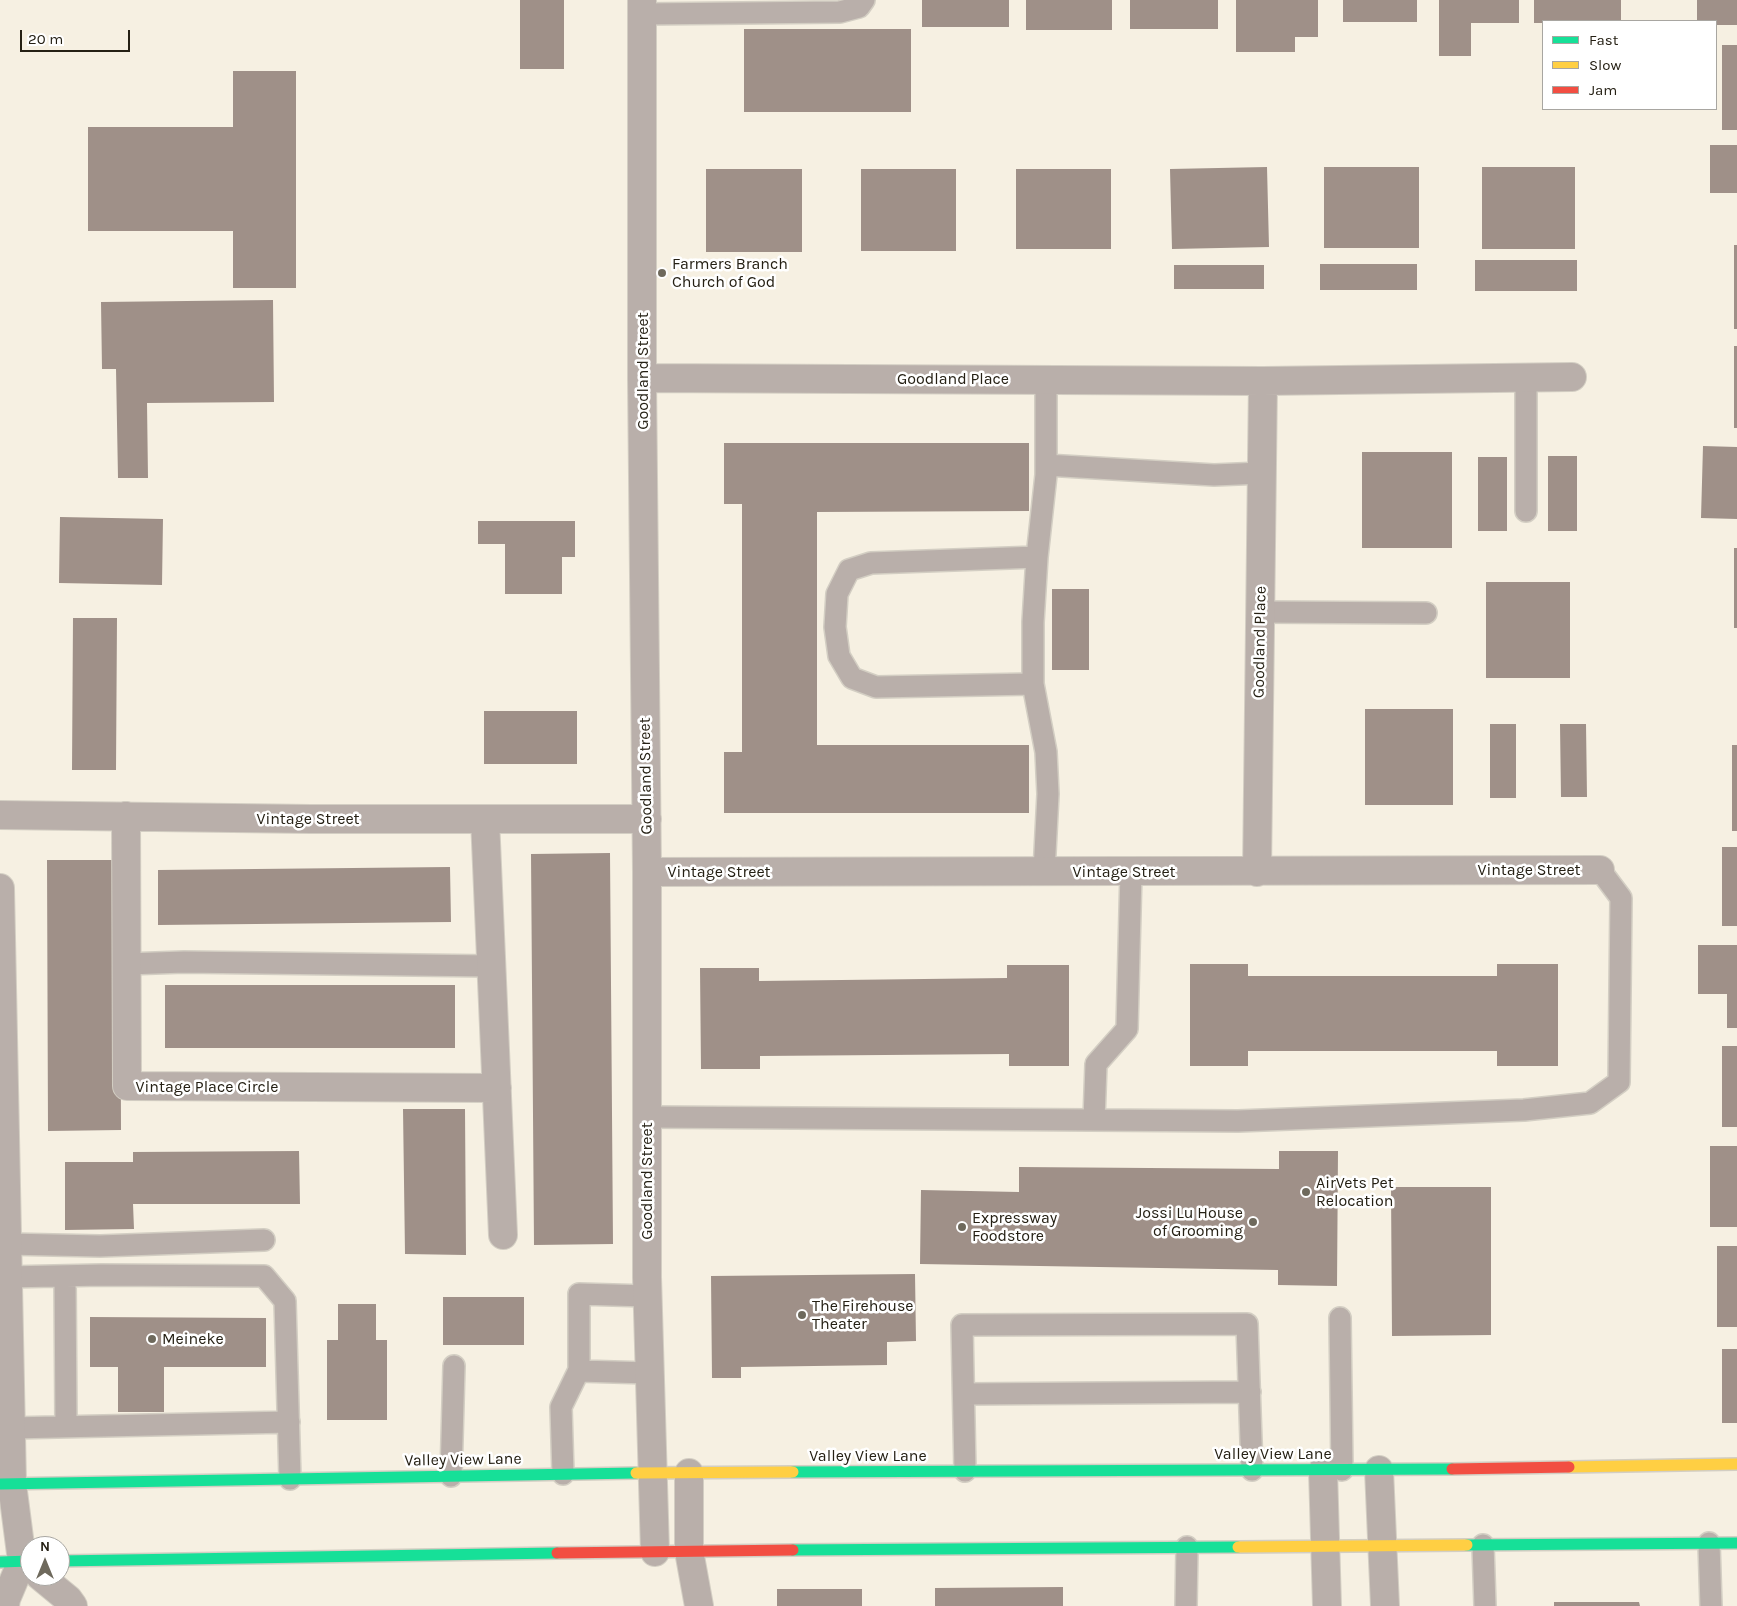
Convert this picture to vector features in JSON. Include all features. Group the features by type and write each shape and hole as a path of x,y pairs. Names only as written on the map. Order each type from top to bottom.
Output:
{"main road":[{"name":"Valley View Lane","path":"6,1484 563,1474 1379,1470 1737,1464"},
{"path":"70,1561 689,1551 1737,1543"}],"street":[{"name":"Goodland Street","path":"642,7 642,378 647,819 647,1296 655,1552"},
{"name":"Goodland Place","path":"642,378 1263,382 1572,377"},
{"name":"Goodland Place","path":"1257,872 1263,382"},
{"name":"Vintage Street","path":"0,814 311,819 647,819"},
{"name":"Vintage Place Circle","path":"126,816 127,1086 497,1088"},
{"path":"485,819 503,1235"},
{"name":"Vintage Street","path":"647,872 1600,870"},
{"path":"0,888 8,1277 5,1332 11,1428 6,1484 20,1548"},
{"path":"1327,1606 1325,1546 1333,1470"},
{"path":"1379,1470 1385,1606"},
{"path":"689,1473 689,1551 699,1606"},
{"path":"5,1606 6,1599 20,1573"},
{"path":"51,1586 68,1599 73,1606"}],"lane":[{"path":"642,7 840,12 859,7 864,0"},
{"path":"1526,378 1526,511"},
{"path":"1044,872 1048,794 1046,752 1033,684 1033,622 1046,465 1046,380"},
{"path":"1046,465 1214,475 1262,473"},
{"path":"1033,684 876,687 852,678 839,656 835,627 837,594 849,570 870,563 1037,557"},
{"path":"1260,612 1426,613"},
{"path":"647,1117 1238,1121 1524,1110 1590,1103 1619,1082 1621,898 1600,870"},
{"path":"1094,1120 1096,1064 1126,1029 1131,872"},
{"path":"127,964 184,962 491,966"},
{"path":"7,1244 100,1246 264,1240"},
{"path":"65,1276 66,1426"},
{"path":"8,1277 264,1276 285,1301 290,1479"},
{"path":"563,1474 561,1407 579,1371 579,1294 647,1296"},
{"path":"1333,1470 1340,1318"},
{"path":"965,1471 962,1325 1237,1324 1247,1324 1252,1470"},
{"path":"451,1476 454,1366"},
{"path":"579,1371 649,1373"},
{"path":"964,1394 1250,1392"},
{"path":"11,1428 289,1422"},
{"path":"1709,1543 1711,1606"},
{"path":"1483,1545 1485,1606"},
{"path":"1186,1547 1186,1606"}],"building":[{"path":"520,0 564,0 564,69 520,69"},
{"path":"922,0 1009,0 1009,27 922,27"},
{"path":"1026,0 1112,0 1112,30 1026,30"},
{"path":"1130,0 1218,0 1218,29 1130,29"},
{"path":"1236,0 1318,0 1318,37 1295,37 1295,52 1236,52"},
{"path":"1343,0 1417,0 1417,22 1343,22"},
{"path":"1439,0 1519,0 1519,23 1471,23 1471,56 1439,56"},
{"path":"1534,0 1621,0 1621,20 1542,20 1542,23 1534,23"},
{"path":"1697,0 1737,0 1737,25 1717,25 1717,20 1697,20"},
{"path":"744,29 911,29 911,112 744,112"},
{"path":"1722,45 1737,45 1737,130 1722,130"},
{"path":"233,71 296,71 296,288 233,288 233,231 88,231 88,127 233,127"},
{"path":"1710,145 1737,145 1737,193 1710,193"},
{"path":"1267,167 1269,247 1172,249 1170,169"},
{"path":"1324,167 1419,167 1419,248 1324,248"},
{"path":"1482,167 1575,167 1575,249 1482,249"},
{"path":"706,169 802,169 802,252 706,252"},
{"path":"861,169 956,169 956,251 861,251"},
{"path":"1016,169 1111,169 1111,249 1016,249"},
{"path":"1734,245 1737,245 1737,329 1734,329"},
{"path":"1475,260 1577,260 1577,291 1475,291"},
{"path":"1320,264 1417,264 1417,290 1320,290"},
{"path":"1174,265 1264,265 1264,289 1174,289"},
{"path":"273,300 274,402 147,403 148,478 118,478 116,369 102,369 101,302"},
{"path":"1734,346 1737,346 1737,428 1734,428"},
{"path":"724,443 1029,443 1029,511 817,512 817,745 1029,745 1029,813 724,813 724,752 742,752 742,504 724,504"},
{"path":"1703,446 1737,447 1737,519 1701,518"},
{"path":"1362,452 1452,452 1452,548 1362,548"},
{"path":"1548,456 1577,456 1577,531 1548,531"},
{"path":"1478,457 1507,457 1507,531 1478,531"},
{"path":"60,517 163,519 162,585 59,583"},
{"path":"478,521 575,521 575,557 562,557 562,594 505,594 505,544 478,544"},
{"path":"1734,548 1737,548 1737,628 1734,628"},
{"path":"1486,582 1570,582 1570,678 1486,678"},
{"path":"1052,589 1089,589 1089,670 1052,670"},
{"path":"73,618 117,618 116,770 72,770"},
{"path":"1365,709 1453,709 1453,805 1365,805"},
{"path":"484,711 577,711 577,764 484,764"},
{"path":"1490,724 1516,724 1516,798 1490,798"},
{"path":"1560,724 1586,724 1587,797 1561,797"},
{"path":"1732,745 1737,745 1737,831 1732,831"},
{"path":"1722,847 1737,847 1737,926 1722,926"},
{"path":"610,853 613,1244 534,1245 531,854"},
{"path":"47,860 120,860 121,1130 48,1131"},
{"path":"450,867 451,922 158,925 158,870"},
{"path":"1698,945 1737,945 1737,1028 1727,1028 1727,994 1698,994"},
{"path":"1190,964 1248,964 1248,976 1497,976 1497,964 1558,964 1558,1066 1497,1066 1497,1051 1248,1051 1248,1066 1190,1066"},
{"path":"1007,965 1069,965 1069,1066 1009,1066 1009,1054 760,1056 760,1069 701,1069 700,968 759,968 759,981 1007,978"},
{"path":"165,985 455,985 455,1048 165,1048"},
{"path":"1722,1046 1737,1046 1737,1127 1722,1127"},
{"path":"403,1109 465,1109 466,1255 405,1254"},
{"path":"1710,1146 1737,1146 1737,1227 1710,1227"},
{"path":"299,1151 300,1204 133,1204 134,1229 65,1230 65,1162 133,1162 133,1152"},
{"path":"1279,1151 1338,1151 1337,1286 1278,1285 1278,1270 920,1264 921,1190 1019,1192 1019,1167 1279,1169"},
{"path":"1391,1187 1491,1187 1491,1335 1392,1336"},
{"path":"1717,1246 1737,1246 1737,1327 1717,1327"},
{"path":"915,1274 916,1341 887,1342 887,1365 741,1367 741,1378 712,1378 711,1276"},
{"path":"443,1297 524,1297 524,1345 443,1345"},
{"path":"338,1304 376,1304 376,1340 387,1340 387,1420 327,1420 327,1340 338,1340"},
{"path":"90,1317 266,1318 266,1367 164,1367 164,1412 118,1412 118,1367 90,1367"},
{"path":"1722,1349 1737,1349 1737,1423 1722,1423"},
{"path":"1063,1587 1063,1606 935,1606 935,1588"},
{"path":"777,1589 862,1589 862,1606 777,1606"},
{"path":"1554,1602 1639,1602 1640,1606 1554,1606"}],"traffic: fast":[{"path":"793,1472 1452,1469"},
{"path":"0,1484 636,1473"},
{"path":"1467,1545 1737,1543"},
{"path":"793,1550 1238,1547"},
{"path":"70,1561 557,1553"},
{"path":"0,1562 20,1561"}],"traffic: slow":[{"path":"1569,1467 1737,1464"},
{"path":"636,1473 793,1472"},
{"path":"1238,1547 1467,1545"}],"traffic: jam":[{"path":"1452,1469 1569,1467"},
{"path":"557,1553 793,1550"}],"place":[{"name":"Farmers Branch Church of God","path":"662,273"},
{"name":"AirVets Pet Relocation","path":"1306,1192"},
{"name":"Jossi Lu House of Grooming","path":"1253,1222"},
{"name":"Expressway Foodstore","path":"962,1227"},
{"name":"The Firehouse Theater","path":"802,1315"},
{"name":"Meineke","path":"152,1339"}]}
